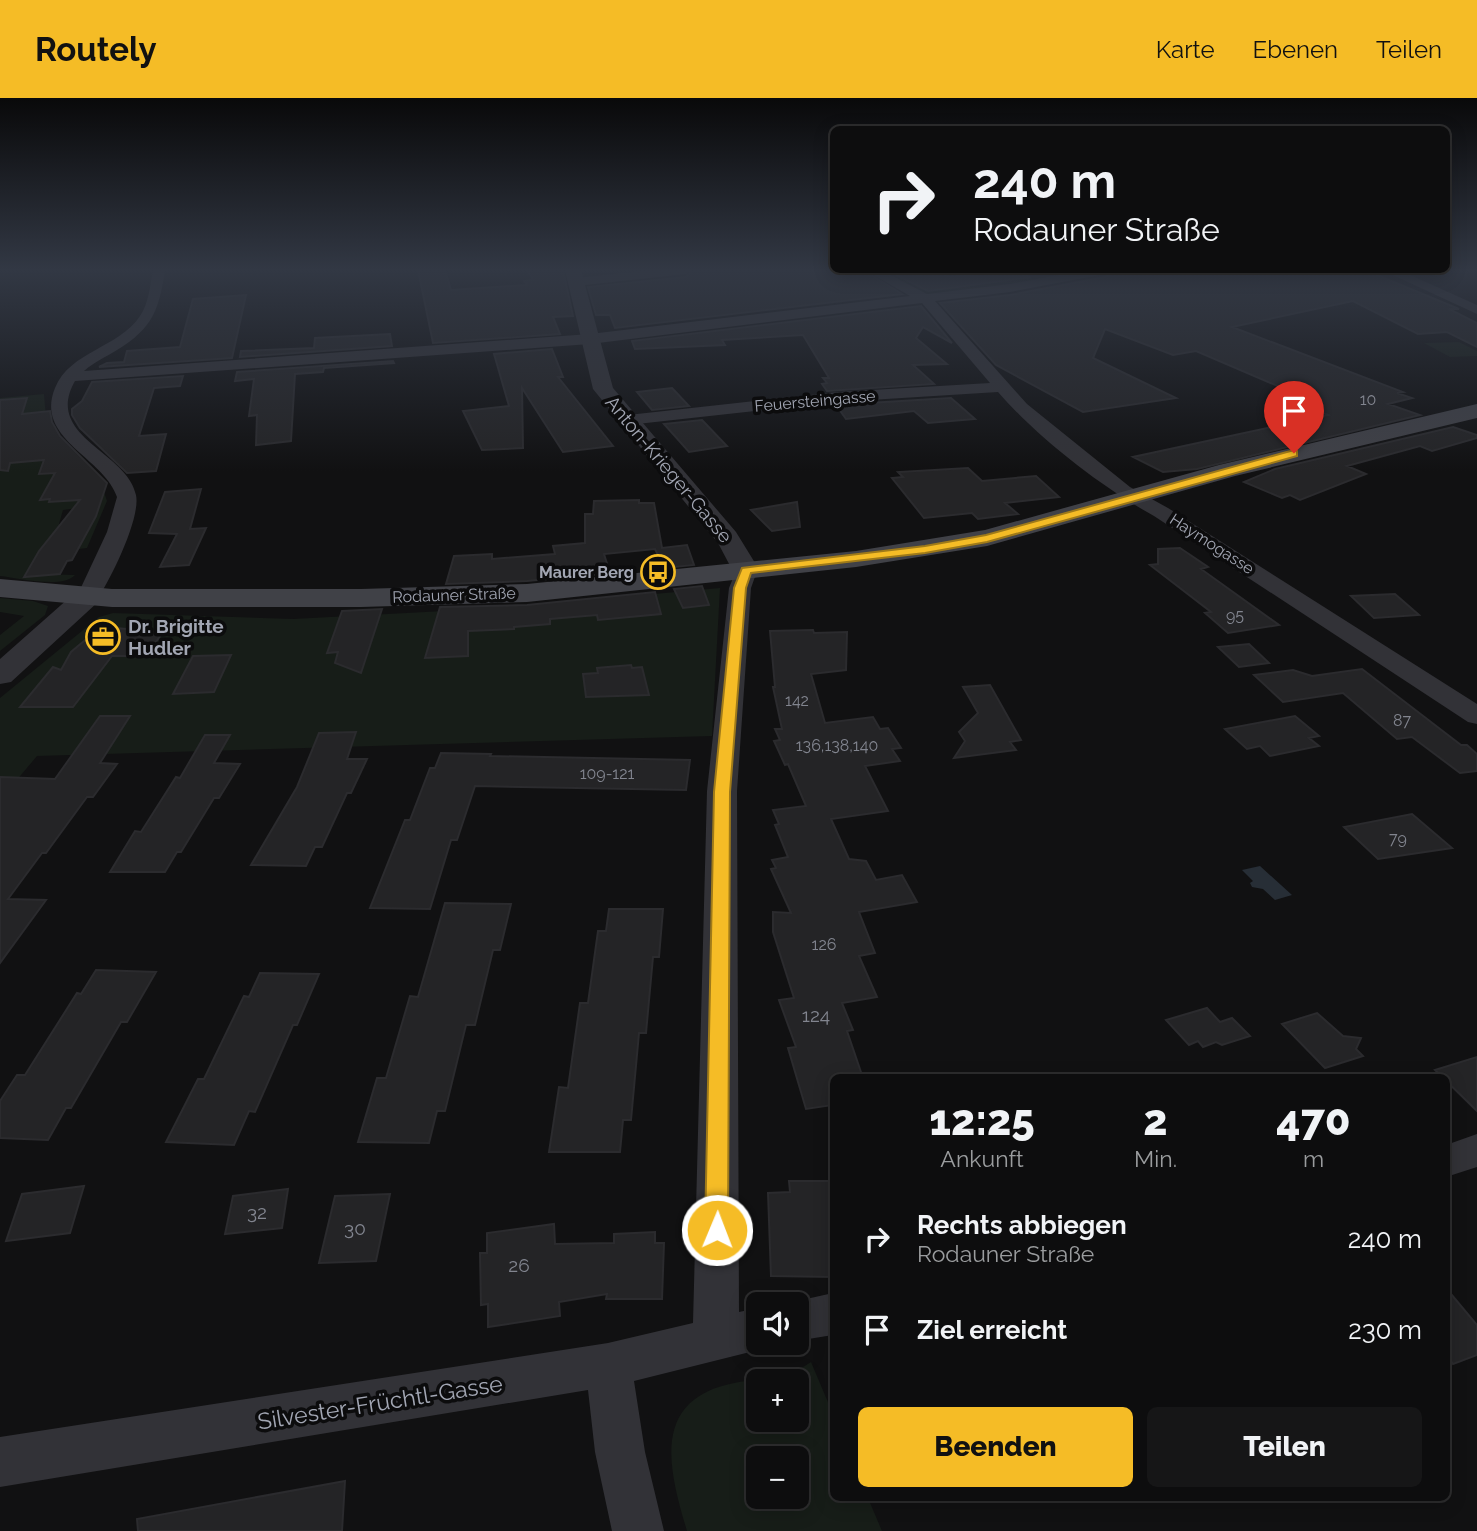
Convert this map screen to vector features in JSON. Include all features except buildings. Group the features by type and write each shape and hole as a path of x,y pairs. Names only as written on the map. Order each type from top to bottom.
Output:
{"main road":[{"name":"Rodauner Straße","path":"0,588 88,597 361,598 527,593 925,550 987,538 1327,445 1477,411"}],"street":[{"path":"0,675 88,597 120,525 128,498 122,484 112,472 76,442 63,423 60,405 62,388 69,377 93,356 128,337"},
{"path":"69,377 366,350 608,337"},
{"name":"Haymogasse","path":"959,337 1034,419 1133,497 1161,512 1477,716"},
{"name":"Anton-Krieger-Gasse","path":"590,339 603,389 733,547 746,570"},
{"name":"Feuersteingasse","path":"628,420 838,397 1002,387"},
{"path":"737,1334 722,792 740,588 746,570"},
{"path":"1450,1160 1477,1150"},
{"path":"809,1319 830,1315"},
{"name":"Silvester-Früchtl-Gasse","path":"0,1462 608,1365 737,1334"},
{"path":"608,1365 620,1452 638,1531"}],"shaded area":[{"path":"1459,342 1477,351 1477,356 1450,357 1424,343"},
{"path":"44,394 47,429 33,448 102,486 107,501 87,548 71,550 39,574 75,575 69,579 40,582 0,576 0,398","holes":["43,495 102,497 89,521 59,524 63,510 78,508 81,500 49,502 50,499 40,499"]},
{"path":"720,588 712,736 37,756 0,800 0,698 99,617 113,613 293,619 501,608"},
{"path":"0,598 33,601 48,606 45,615 0,651 0,635 24,616 0,612"},
{"path":"1260,866 1292,895 1275,900 1263,889 1252,887 1250,883 1253,881 1242,870"},
{"path":"811,1362 830,1407 830,1501 869,1501 882,1531 687,1531 674,1482 672,1437 679,1418 691,1402 711,1390 746,1381 746,1432 809,1432 809,1369 798,1369"}],"place":[{"name":"Maurer Berg","path":"658,572"},
{"name":"Dr. Brigitte Hudler","path":"103,637"}],"route":[{"path":"717,1230 722,792 740,588 746,570 925,550 987,538 1294,453"}]}
